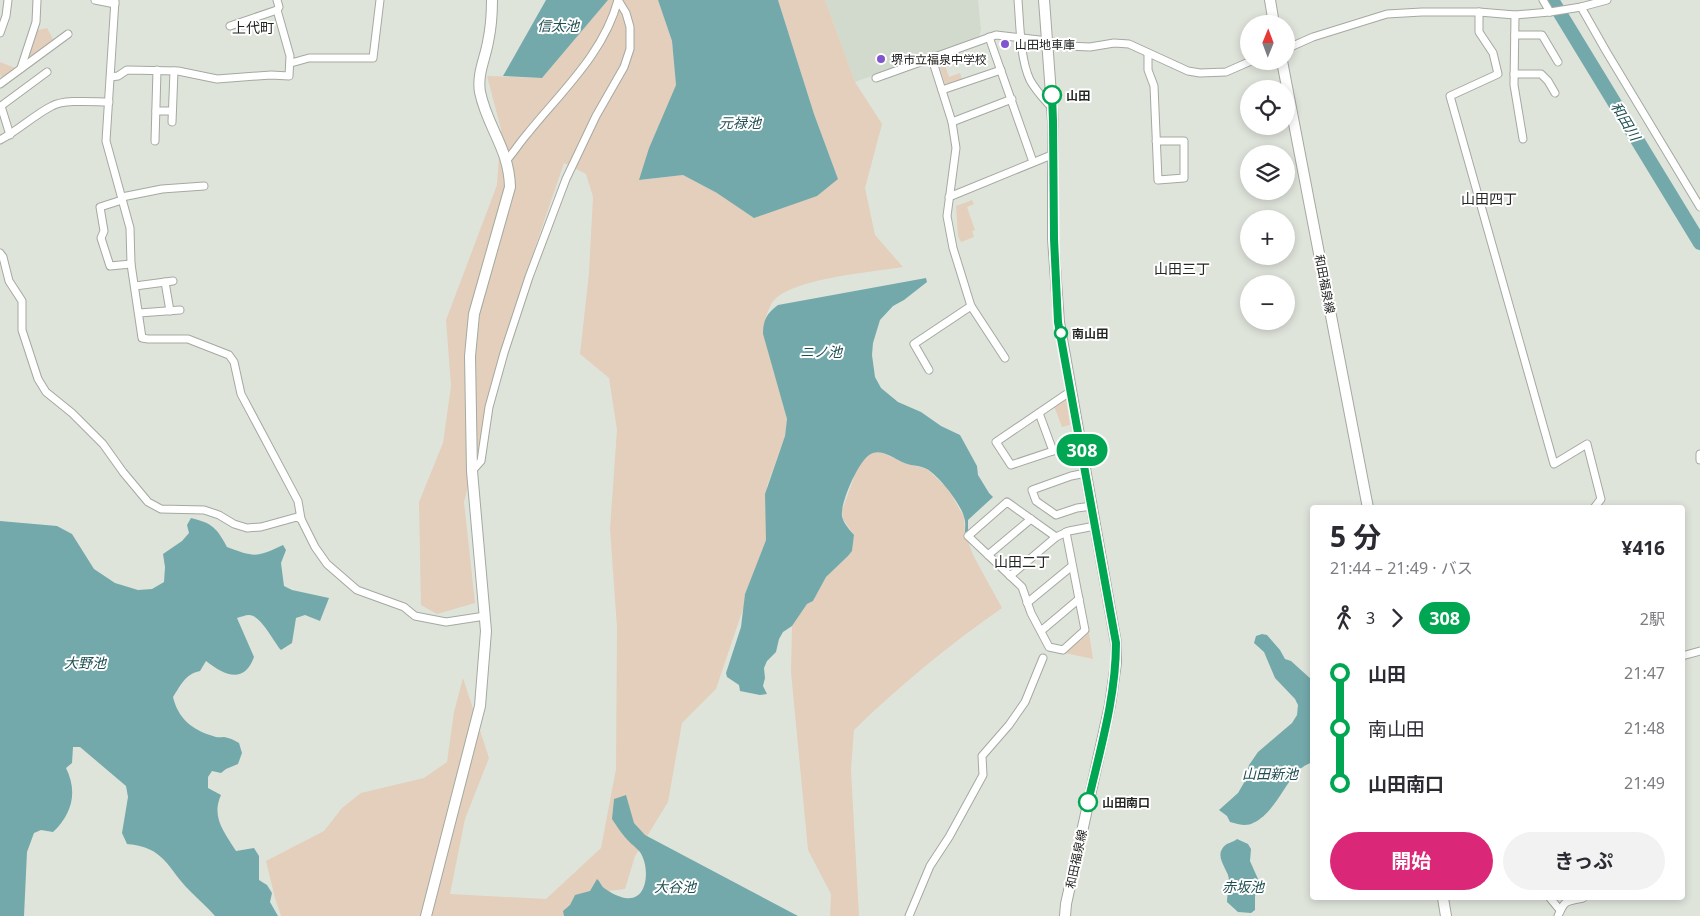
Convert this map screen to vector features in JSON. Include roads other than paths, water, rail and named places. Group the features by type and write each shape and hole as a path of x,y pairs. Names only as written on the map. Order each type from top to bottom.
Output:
{"main road":[{"path":"426,916 480,706 484,661 485,616 472,471 470,356 474,314 510,187 509,170 503,149 485,113 480,89 480,72 492,18 492,0"},
{"name":"和田福泉線","path":"1044,0 1052,108 1054,239 1058,315 1116,643 1116,662 1110,705 1066,904 1066,916"},
{"path":"1270,0 1272,15"},
{"name":"和田福泉線","path":"1284,70 1367,505"},
{"path":"1442,900 1446,916"}],"street":[{"path":"0,33 6,16 8,0"},
{"path":"21,68 36,22 36,0"},
{"path":"95,0 115,2 112,77 106,141 130,228 131,264 142,338 148,340 188,339 229,355 232,358 241,394 298,501 301,519 315,547 327,564 357,590 404,607 415,616 446,622 485,616"},
{"path":"112,77 118,76 127,70 174,70 217,79 271,75 289,76 290,56 277,10 279,7 277,0"},
{"path":"291,63 309,58 373,58 380,0"},
{"path":"506,161 527,133 582,70 604,34 618,0"},
{"path":"472,471 481,461 492,398 529,277 566,179 592,125 624,67 630,48 630,27 626,13 618,0"},
{"path":"1018,0 1021,38 1030,79 1038,93 1052,108"},
{"path":"1543,0 1552,12"},
{"path":"1295,45 1313,37 1387,14 1479,12 1515,15 1552,12 1607,0"},
{"path":"1581,7 1699,204"},
{"path":"230,26 277,10"},
{"path":"1479,12 1479,32 1493,53 1498,74 1450,96 1554,464 1587,444 1601,499 1596,505"},
{"path":"1515,15 1514,85 1523,139"},
{"path":"0,82 68,34"},
{"path":"876,78 996,35 1048,41 1067,46 1090,47 1114,43 1130,44 1188,71 1200,73 1226,72 1240,66"},
{"path":"1515,35 1542,35 1558,62"},
{"path":"989,37 1033,162"},
{"path":"1148,54 1148,70 1154,86 1156,141 1158,180 1184,178 1184,141 1156,141"},
{"path":"932,59 952,122 956,148 947,216 953,248 971,306 1005,358"},
{"path":"155,141 157,70"},
{"path":"172,122 174,70"},
{"path":"942,90 1001,70"},
{"path":"10,135 1,106 47,72"},
{"path":"1514,74 1541,74 1555,93"},
{"path":"952,122 1012,99"},
{"path":"0,140 53,105 63,102 109,102"},
{"path":"156,111 172,111"},
{"path":"949,197 1054,154"},
{"path":"131,264 110,266 101,238 104,231 100,207 122,198 162,189 204,186"},
{"path":"0,253 3,257 9,281 22,301 22,330 38,380 46,392 72,413 104,444 123,472 148,502 161,509 204,510 247,528 261,527 297,517 301,519"},
{"path":"135,286 169,282 170,311"},
{"path":"929,370 914,344 971,306"},
{"path":"139,312 180,310"},
{"path":"1071,391 996,442 1011,465 1080,442"},
{"path":"1039,413 1053,451"},
{"path":"1700,454 1700,460"},
{"path":"1086,473 1071,476 1032,490 1036,501 1056,515 1077,508 1092,506"},
{"path":"1056,537 1007,502 968,536 1022,587 1030,614 1049,647 1063,650 1085,630 1066,532"},
{"path":"988,555 1031,519"},
{"path":"1010,576 1056,537 1066,532 1095,526"},
{"path":"1027,603 1072,566"},
{"path":"1041,631 1079,599"},
{"path":"1685,655 1700,651"},
{"path":"909,916 930,866 950,837 983,775 982,756 1008,726 1025,702 1043,658"},
{"path":"1551,900 1559,914"},
{"path":"1559,914 1562,904 1575,900"}],"water":[{"name":"信太池","path":"546,0 608,0 542,78 503,76"},
{"name":"元禄池","path":"658,0 778,0 814,114 838,179 817,196 754,218 717,193 683,175 639,180 649,148 676,85 672,41"},
{"name":"ニノ池","path":"926,278 927,282 893,306 880,320 873,343 872,355 875,377 881,388 898,402 921,412 941,426 960,435 977,466 978,475 993,497 968,520 968,532 965,532 965,519 959,505 943,484 927,469 905,463 884,453 877,452 868,456 862,462 852,481 842,510 844,521 854,535 852,551 826,577 813,601 807,604 792,626 783,632 776,652 767,661 764,668 765,678 763,686 767,694 760,695 740,691 739,685 727,677 726,673 741,627 745,594 766,540 765,494 785,436 787,419 763,334 766,317 778,305"},
{"name":"大野池","path":"191,518 209,524 217,531 227,547 243,553 261,554 283,545 286,550 281,563 284,586 292,590 329,598 320,621 305,615 296,618 292,643 281,650 258,619 249,615 237,618 254,657 250,666 245,671 233,675 220,670 206,661 200,671 195,672 184,681 173,697 178,711 192,727 216,737 228,738 239,743 242,753 238,764 221,773 212,771 208,777 208,788 221,795 217,810 218,817 223,831 236,851 254,848 259,856 259,880 267,885 272,893 270,902 278,916 215,916 158,854 150,849 127,844 122,833 128,797 126,786 80,747 73,747 72,763 66,768 72,786 69,810 60,825 53,832 41,830 34,833 27,852 24,916 0,916 0,521 57,526 72,534 94,569 115,583 138,590 152,589 164,582 165,567 163,554 182,541 189,533 187,525"},
{"name":"山田新池","path":"1267,635 1285,659 1291,661 1310,678 1310,763 1296,773 1276,802 1265,814 1248,825 1242,825 1230,822 1227,816 1219,810 1238,793 1245,781 1249,765 1258,752 1292,723 1297,715 1298,705 1295,699 1275,678 1264,652 1254,643 1256,636"},
{"name":"大谷池","path":"626,795 634,823 645,835 798,916 564,916 563,911 570,905 575,895 590,891 597,879 606,890 625,898 632,898 642,891 646,871 642,856 612,819 614,799"},
{"name":"赤坂池","path":"1237,839 1248,844 1251,849 1250,861 1258,879 1255,910 1251,913 1238,912 1227,902 1229,878 1220,855 1225,845"}],"waterway":[{"name":"和田川","path":"1552,0 1700,243"}],"place":[{"name":"山田地車庫","path":"1005,44"},
{"name":"堺市立福泉中学校","path":"881,59"},
{"name":"山田","path":"1052,95"},
{"name":"南山田","path":"1061,333"},
{"name":"山田南口","path":"1088,802"}],"district":[{"name":"上代町","path":"253,27"},
{"name":"山田四丁","path":"1489,198"},
{"name":"山田三丁","path":"1182,268"},
{"name":"山田二丁","path":"1022,561"}]}
